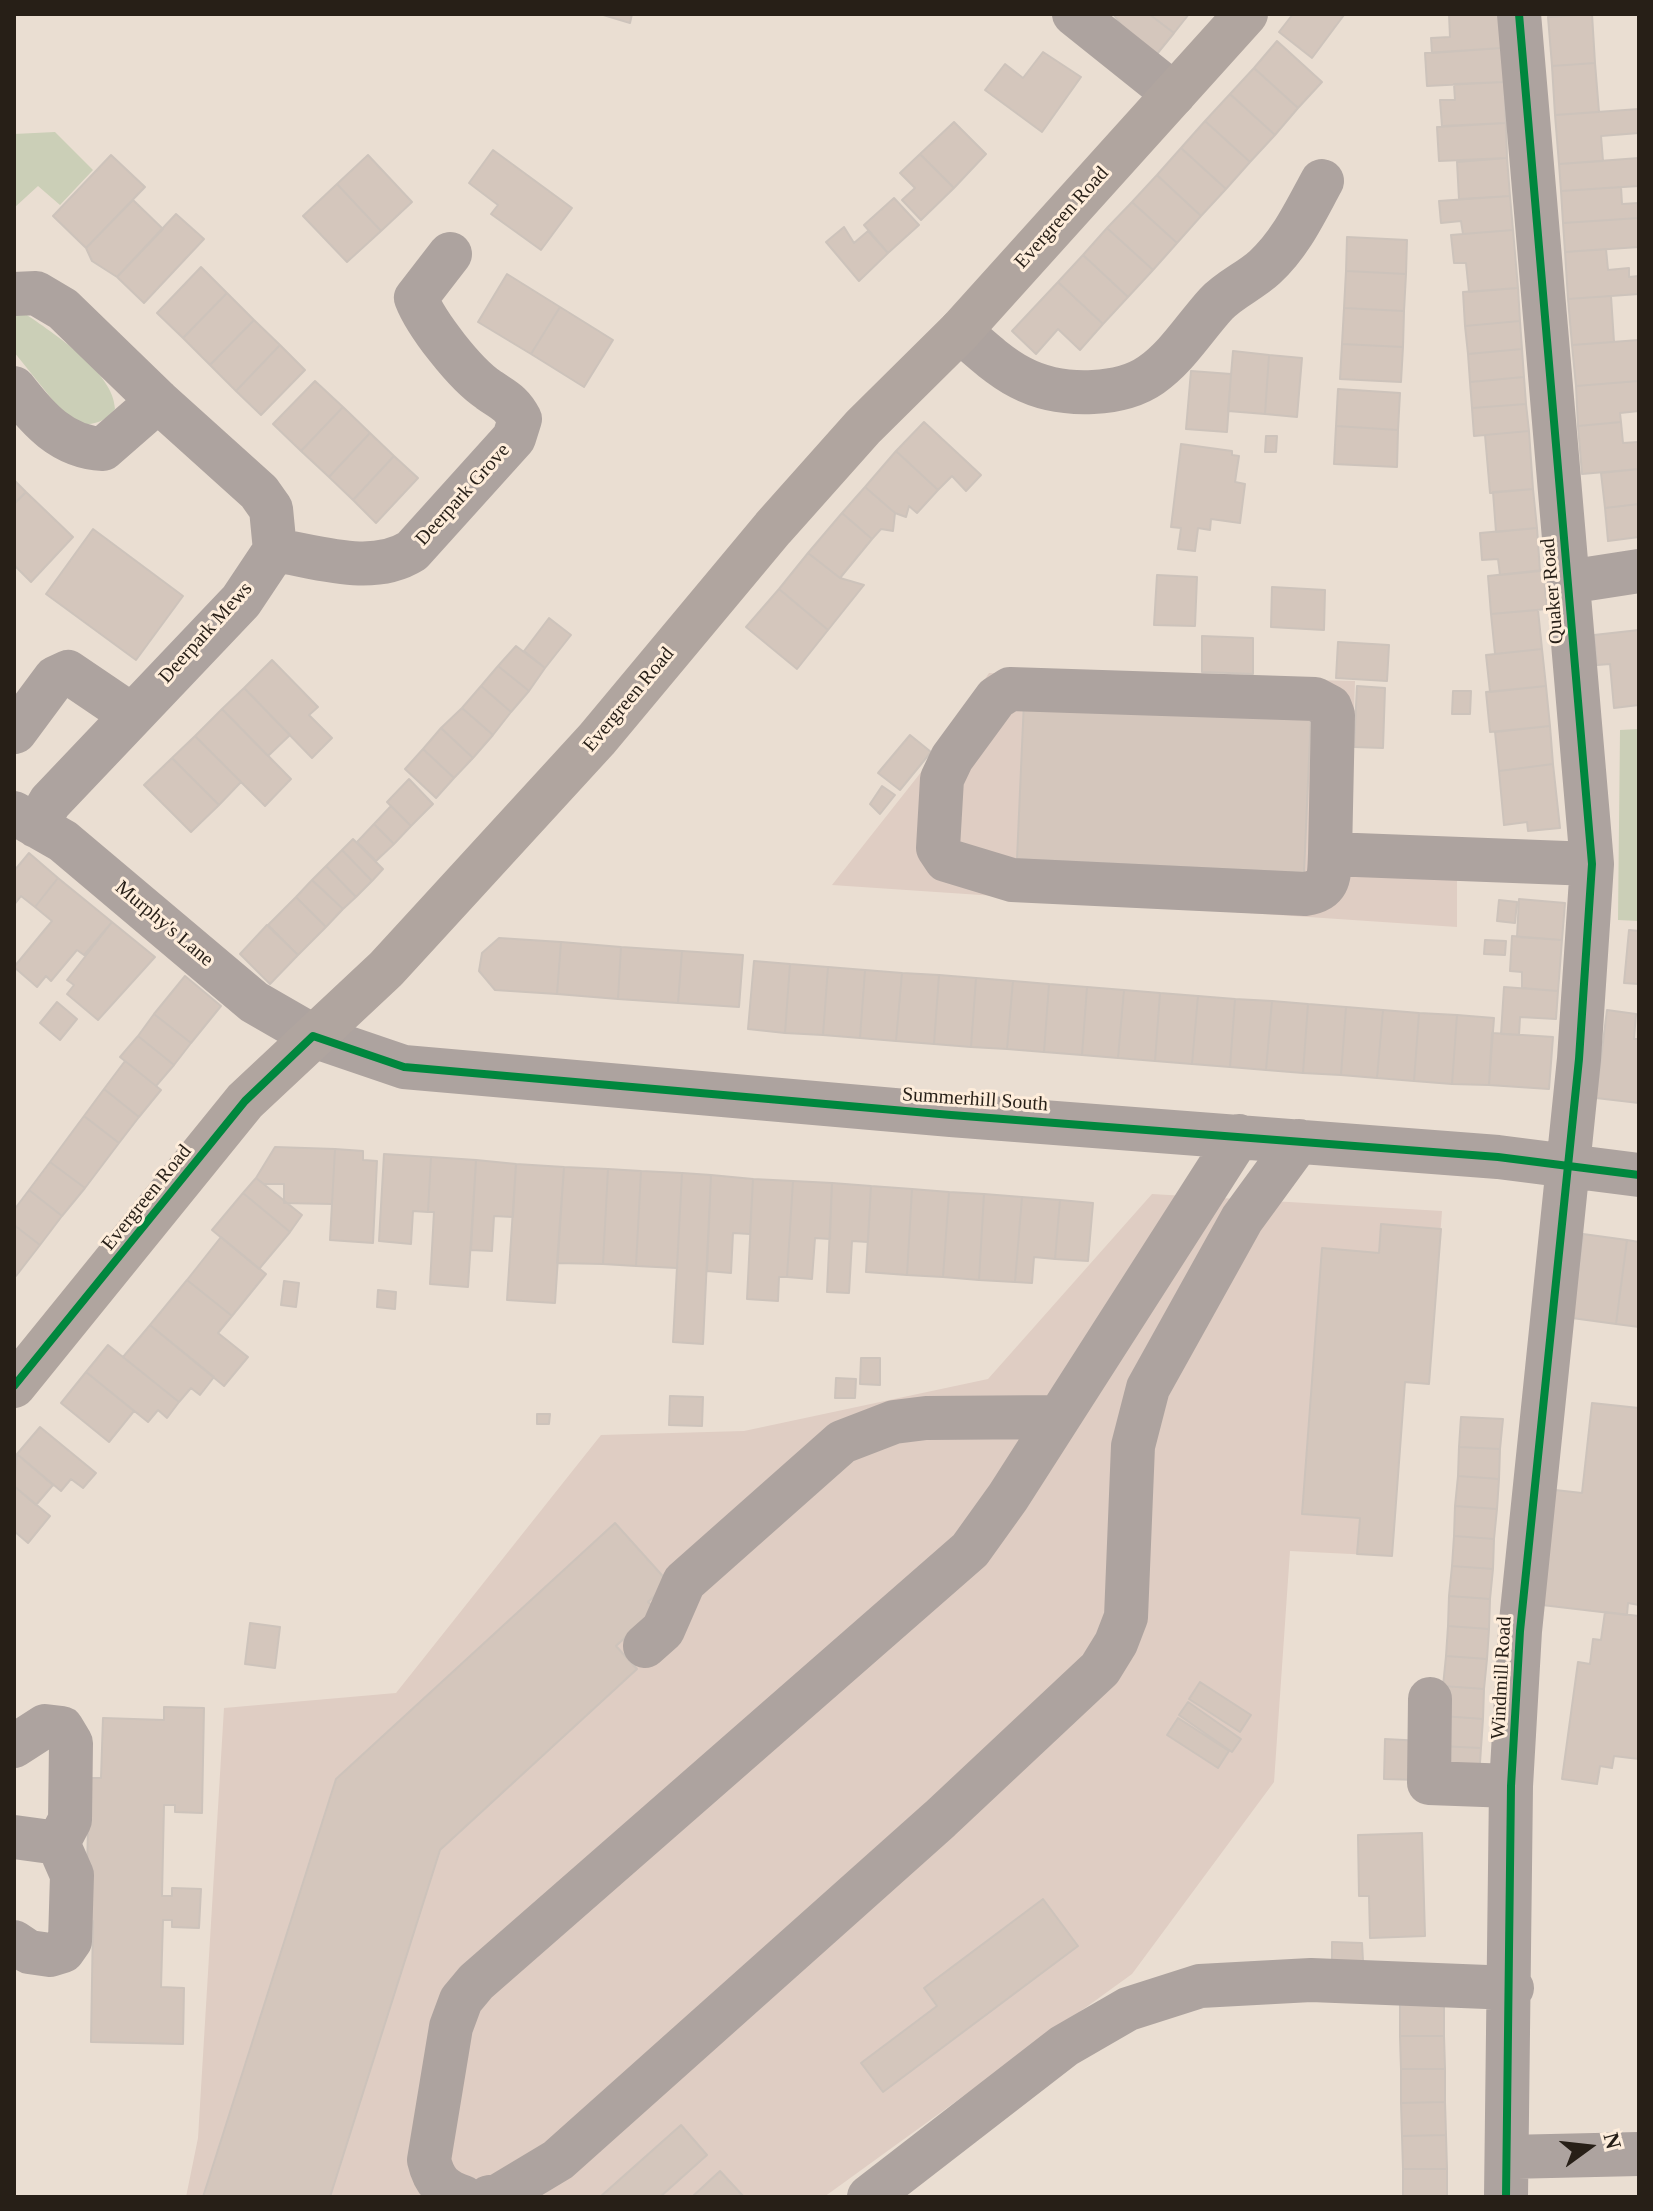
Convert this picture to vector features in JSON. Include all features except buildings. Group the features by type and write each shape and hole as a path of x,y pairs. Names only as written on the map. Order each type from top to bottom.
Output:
{"main road":[{"name":"Evergreen Road","path":"14,1386 245,1101 375,981 418,935 597,739 773,528 863,427 960,331 1246,14"}],"street":[{"path":"1074,14 1174,94"},
{"name":"Quaker Road","path":"1519,14 1592,864 1582,1031 1567,1164"},
{"path":"960,331 1003,369 1027,383 1076,393 1129,386 1150,376 1169,360 1220,300 1262,270 1281,250 1322,181"},
{"name":"Deerpark Grove","path":"275,550 361,564 395,562 412,551 514,438 520,419 512,404 489,390 452,352 424,319 416,298 450,254"},
{"path":"14,294 36,293 51,300 97,339 158,401 259,492 271,509 275,550"},
{"path":"14,388 54,431 71,444 85,448 103,449 158,401"},
{"name":"Deerpark Mews","path":"25,819 50,802 130,714 241,601 275,550"},
{"path":"1568,582 1639,571"},
{"path":"15,732 55,678 68,672 130,714"},
{"path":"1010,689 1315,699 1330,707 1333,715 1330,854 1328,882 1322,890 1305,894 992,877 946,860 938,848 942,779 952,758 996,698 1010,689"},
{"name":"Murphy's Lane","path":"25,819 63,841 131,895 254,1002 313,1036"},
{"path":"1330,854 1592,864"},
{"name":"Summerhill South","path":"313,1036 404,1067 1567,1164 1639,1175"},
{"path":"439,2190 429,2160 451,2027 469,1991 970,1550 1239,1136"},
{"path":"489,2197 498,2196 558,2160 940,1819 1100,1669 1116,1643 1126,1617 1133,1446 1148,1388 1242,1219 1299,1141"},
{"name":"Windmill Road","path":"1507,2177 1512,1988 1511,1786 1520,1631 1567,1164"},
{"path":"645,1646 663,1630 684,1582 842,1442 894,1422 926,1418 1059,1417"},
{"path":"1430,1699 1429,1783 1511,1786"},
{"path":"14,1746 45,1726 62,1728 71,1743 70,1820 58,1843"},
{"path":"14,1837 58,1843"},
{"path":"14,1942 29,1952 50,1955 63,1951 70,1941 72,1875 58,1843"},
{"path":"869,2197 1064,2046 1096,2026 1162,1997 1200,1986 1311,1980 1512,1988"},
{"path":"1507,2177 1639,2154"}],"shaded area":[{"path":"989,673 1355,681 1350,836 1457,841 1457,927 832,885 937,752"},
{"path":"1152,1194 1442,1211 1429,1384 1404,1383 1392,1556 1290,1551 1274,1782 1132,1974 824,2197 186,2197 198,2138 224,1708 396,1693 601,1435 744,1431 988,1379"}],"green space":[{"path":"55,132 93,170 60,205 38,186 14,208 14,134"},
{"path":"24,313 80,355 104,381 115,409 101,421 72,424 14,352 14,316"},
{"path":"1639,729 1639,921 1618,920 1620,730"}],"cycle path":[{"path":"1506,2197 1511,1786 1520,1631 1579,1059 1592,864 1519,14"},
{"path":"14,1386 245,1101 313,1036 404,1067 951,1115 1498,1157 1639,1175"}]}
